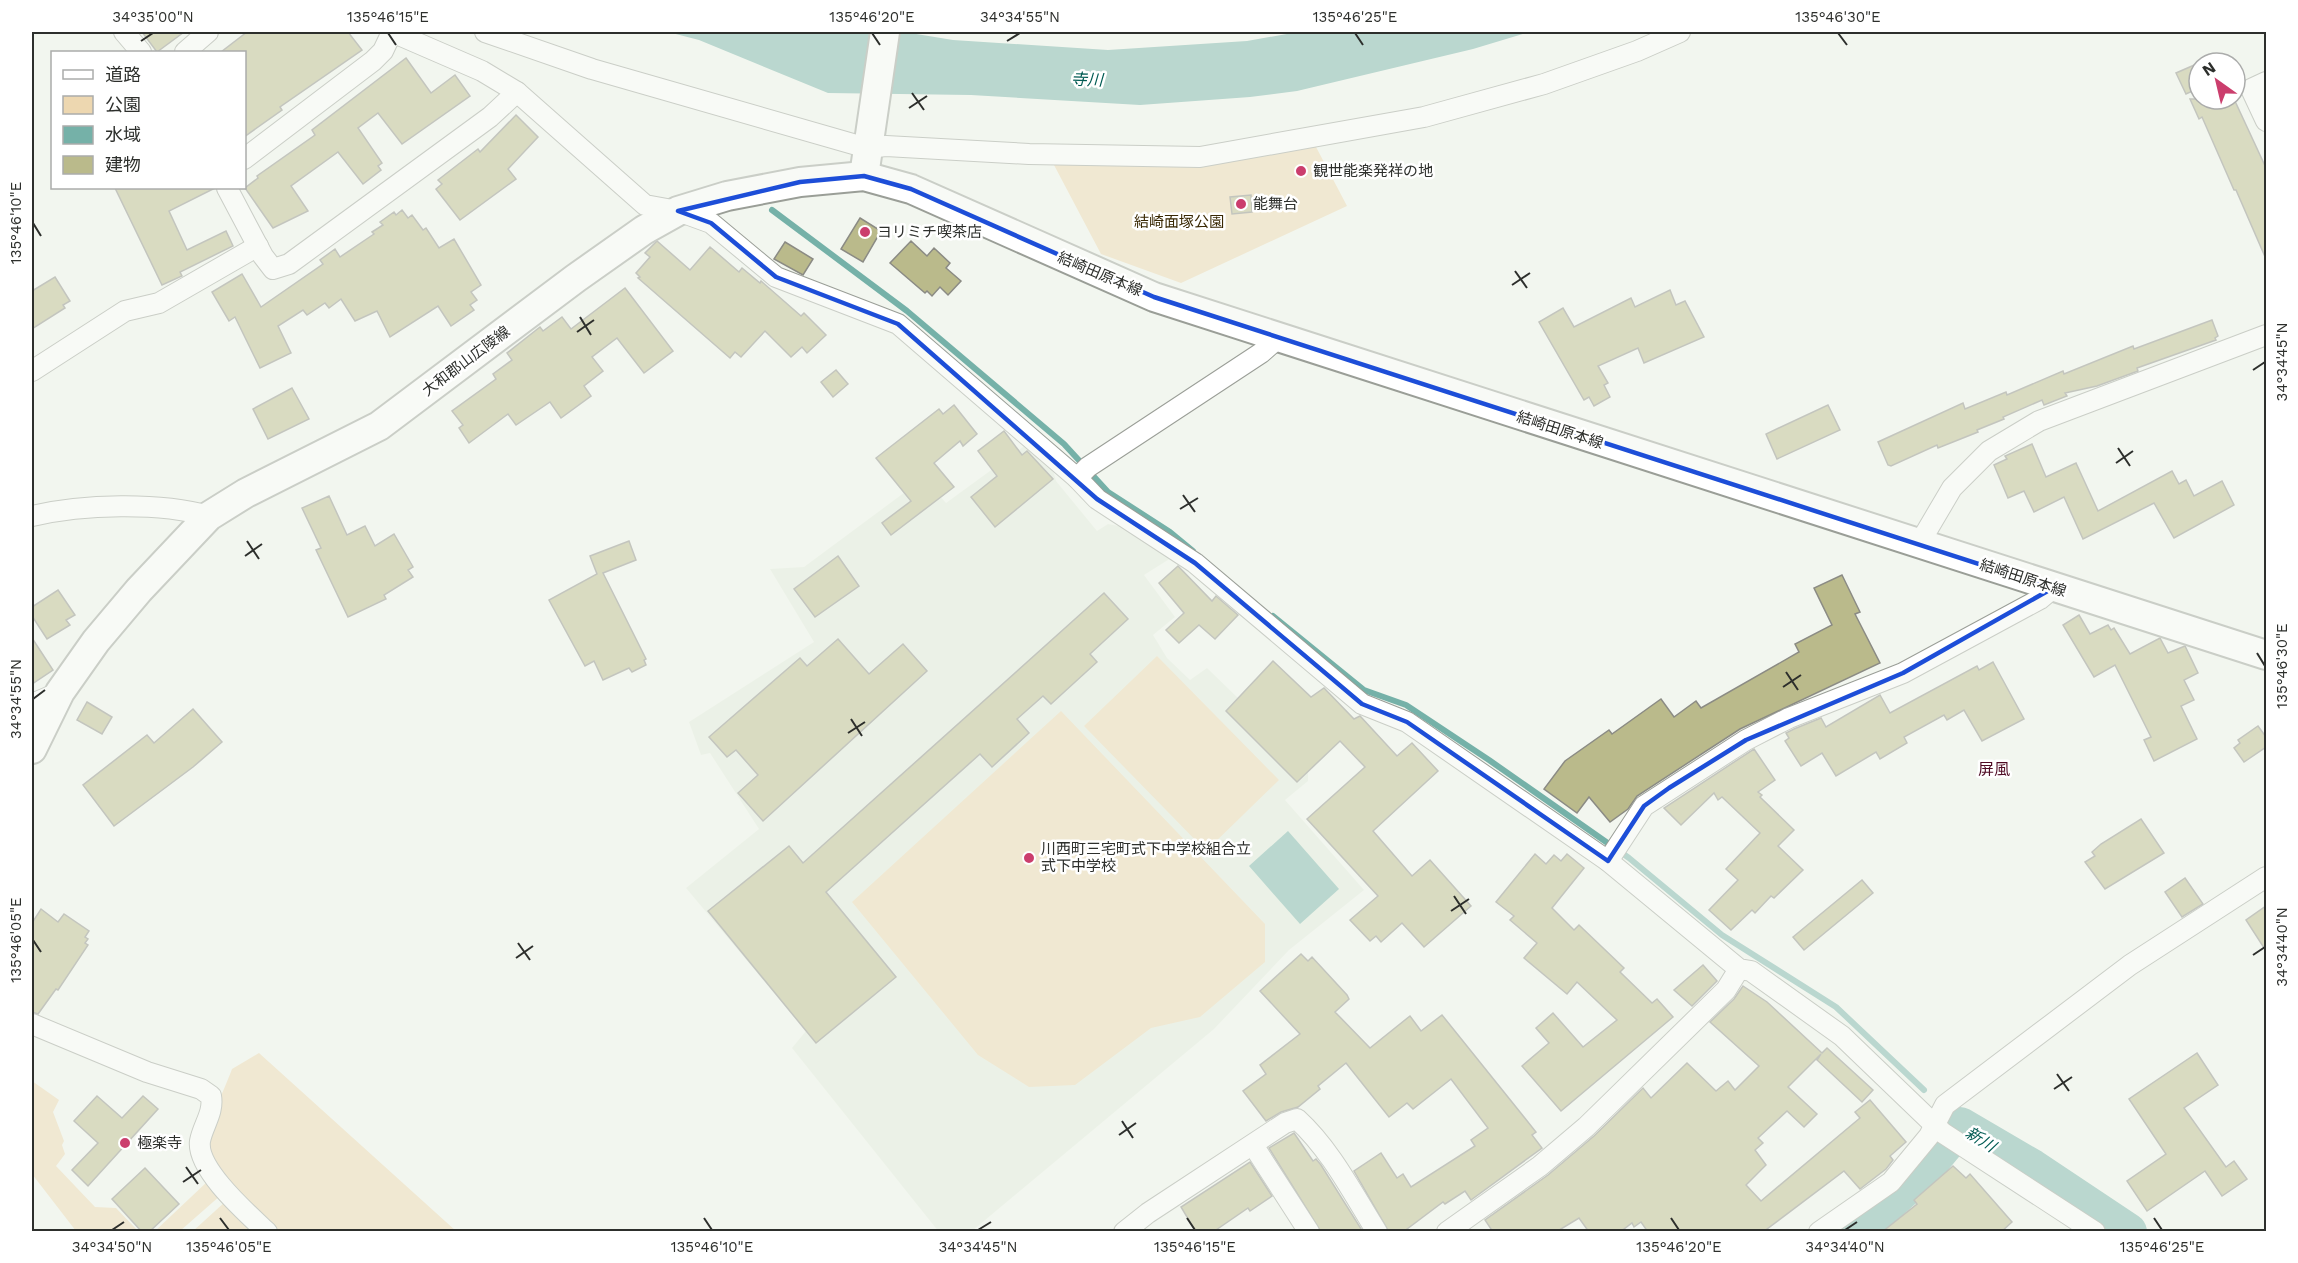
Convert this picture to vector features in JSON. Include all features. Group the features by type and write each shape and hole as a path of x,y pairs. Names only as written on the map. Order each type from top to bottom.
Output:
{"main road":[{"path":"864,176 885,32"},
{"name":"大和郡山広陵線","path":"32,749 60,692 96,641 209,516 246,493 380,426 586,271 644,230 678,211 727,196 800,182 864,176"},
{"name":"結崎田原本線","path":"864,176 911,189 1154,297 2266,655"}],"street":[{"path":"124,32 140,51"},
{"path":"186,51 208,32"},
{"path":"246,157 373,61 383,51 392,32 482,71 517,92 645,205 678,211 711,223 776,277 898,324 1077,478 1097,499 1195,563 1362,704 1407,722 1608,861 1738,969 1751,971 1842,1036 1943,1133 2095,1232"},
{"path":"485,32 604,73 869,138 886,146 1029,154 1200,157 1424,117 1544,84 1637,51 1680,32"},
{"path":"2266,82 2251,89 2266,121"},
{"path":"228,189 273,269 289,264 490,117 517,92"},
{"path":"32,371 126,311 159,303 258,246"},
{"path":"1919,544 1952,488 1989,451 2039,421 2266,335"},
{"path":"1077,478 1088,467 1262,353 1278,338"},
{"path":"32,516 149,506 185,510 209,516"},
{"path":"1608,861 1644,806 1698,770 1789,718 1903,673 2040,599 2053,588"},
{"path":"32,704 60,692"},
{"path":"1819,1232 1891,1182 1929,1136 1945,1105 2130,965 2266,877"},
{"path":"1447,1232 1540,1166 1586,1128 1726,990 1738,969"},
{"path":"32,1024 147,1072 201,1089 211,1096 213,1106 200,1143 209,1171 236,1204 267,1232"},
{"path":"1124,1232 1148,1213 1285,1123 1297,1119 1309,1130 1332,1162 1377,1232"},
{"path":"1253,1144 1309,1232"}],"highlighted area":[{"path":"864,176 911,189 1154,297 2053,588 1903,673 1746,740 1644,806 1608,861 1407,722 1362,704 1195,563 1097,499 898,324 776,277 711,223 678,211 800,182"}],"shaded area":[{"name":"川西町三宅町式下中学校組合立 式下中学校","path":"1027,444 1053,470 1056,481 1097,531 1108,524 1124,527 1171,558 1144,575 1175,617 1153,635 1167,658 1190,680 1207,668 1308,766 1308,781 1285,800 1364,890 1289,950 1214,1029 972,1231 939,1232 792,1048 806,1031 686,888 759,829 710,753 701,755 689,722 814,642 770,569 804,567 924,478 946,503"}],"green space":[{"name":"結崎面塚公園","path":"1315,145 1347,206 1181,283 1101,254 1054,165 1210,165"},
{"path":"1157,656 1279,780 1206,851 1084,726"},
{"path":"1061,711 1265,924 1265,962 1200,1017 1151,1028 1075,1085 1029,1087 978,1055 852,902"},
{"path":"259,1053 456,1231 277,1231 243,1202 214,1164 209,1150 209,1135 215,1111 232,1069"},
{"path":"32,1081 59,1100 53,1112 64,1141 62,1145 65,1154 56,1166 95,1207 116,1208 138,1231 76,1231 32,1174"},
{"path":"208,1181 221,1195 180,1231 154,1232"},
{"path":"226,1201 260,1232 192,1232"}],"water":[{"name":"寺川","path":"668,32 904,32 953,40 1108,50 1247,41 1298,32 1529,32 1473,49 1297,91 1250,97 1140,105 971,95 828,93 699,40"},
{"path":"1288,831 1339,889 1300,924 1249,866"}],"building":[{"path":"142,32 184,32 158,51"},
{"path":"247,32 348,32 362,50 280,107 282,110 246,136 246,51 222,51"},
{"path":"406,58 431,93 455,75 470,96 402,144 378,113 358,128 382,163 378,166 381,170 363,184 338,152 291,186 308,211 273,228 246,187 258,178 257,176 315,135 312,130"},
{"path":"2187,68 2187,94 2186,94 2176,73"},
{"path":"2195,111 2240,111 2266,168 2266,259 2202,117 2199,119"},
{"path":"516,115 538,137 508,169 516,179 460,220 436,189 442,184 438,180 478,149 480,152"},
{"path":"115,189 213,189 169,211 187,250 226,231 233,246 180,272 182,276 162,285"},
{"name":"能舞台","path":"1251,195 1252,212 1232,214 1230,197"},
{"path":"402,210 408,218 412,215 423,230 426,228 439,248 454,239 481,285 471,292 477,300 470,305 474,310 451,326 438,306 390,337 377,311 355,321 341,299 329,308 325,303 307,315 303,310 278,326 291,353 260,368 235,317 229,321 212,292 242,274 261,307 323,264 320,260 335,249 340,257 374,234 372,232 383,225 380,222 394,212 396,215"},
{"path":"860,218 881,231 863,262 841,249"},
{"path":"657,241 690,270 710,247 739,272 742,268 760,283 761,281 801,316 804,313 826,335 807,353 802,347 791,357 765,331 741,357 735,352 730,358 638,278 640,277 636,273 650,257 645,253"},
{"path":"911,241 927,256 934,248 950,263 946,268 961,281 948,295 940,287 932,296 927,291 925,293 890,263"},
{"path":"785,242 813,259 803,275 774,259"},
{"path":"55,277 70,301 63,305 65,308 32,329 32,291"},
{"path":"625,288 673,351 644,373 617,338 592,357 603,371 584,386 591,396 561,418 550,402 516,425 508,414 469,443 459,428 463,425 452,411 496,379 493,374 512,360 507,353 540,327 543,331 562,317 571,329"},
{"path":"1670,290 1676,305 1685,301 1704,337 1644,363 1638,348 1598,366 1608,383 1604,385 1610,397 1594,406 1589,397 1584,400 1539,322 1563,308 1574,327 1631,298 1635,307"},
{"path":"2212,320 2218,336 2216,340 2137,368 2138,371 2097,386 2065,393 2067,396 2044,405 2042,400 1977,430 1978,432 1938,448 1937,445 1891,466 1888,465 1878,442 1963,403 1965,409 2006,392 2007,395 2063,371 2064,374 2133,346 2134,349"},
{"path":"836,370 848,384 833,397 821,382"},
{"path":"292,388 309,419 268,439 253,409"},
{"path":"954,405 977,434 963,446 960,441 934,463 954,487 891,535 882,523 911,501 876,458 939,409 943,414"},
{"path":"1828,405 1840,430 1777,459 1766,434"},
{"path":"1004,431 1022,455 1027,451 1053,479 995,527 971,497 997,476 978,451"},
{"path":"2032,444 2046,477 2076,463 2098,511 2172,471 2179,484 2186,480 2194,496 2222,481 2234,505 2174,538 2154,503 2083,539 2064,497 2034,512 2024,491 2008,498 1994,465 2007,459 2005,456"},
{"path":"329,496 347,535 365,526 375,546 394,534 413,567 408,570 413,577 384,595 386,599 348,617 316,550 321,548 302,508"},
{"path":"629,541 636,560 603,573 646,659 644,660 646,665 632,672 629,668 603,680 594,661 585,666 549,600 597,574 590,556"},
{"path":"838,556 859,586 815,617 794,589"},
{"path":"1178,566 1212,601 1216,596 1238,615 1215,639 1199,625 1179,643 1166,630 1184,613 1159,583"},
{"path":"1842,575 1860,612 1855,614 1880,663 1740,729 1637,796 1628,809 1610,822 1589,797 1577,813 1544,789 1565,761 1609,730 1612,734 1661,699 1674,717 1696,701 1701,708 1799,652 1795,644 1832,625 1814,588"},
{"path":"58,590 75,615 66,620 70,625 47,639 32,616 32,607"},
{"path":"1104,593 1128,619 1090,654 1097,662 1051,704 1043,696 1017,719 1029,733 992,767 980,754 826,892 896,977 816,1043 708,911 789,846 803,863"},
{"path":"2079,615 2090,634 2108,625 2111,630 2114,628 2130,654 2160,638 2168,653 2185,646 2198,673 2184,680 2194,700 2181,706 2197,739 2154,761 2144,740 2151,737 2115,665 2094,677 2063,625"},
{"path":"32,638 53,670 32,684"},
{"path":"838,639 869,674 903,644 927,671 763,821 738,793 758,775 736,750 727,757 709,737 800,658 807,666"},
{"path":"1273,661 1311,697 1324,688 1354,719 1360,716 1397,756 1412,743 1438,771 1373,831 1412,876 1430,860 1471,906 1424,947 1402,923 1381,942 1376,936 1370,941 1350,920 1378,896 1307,819 1365,767 1340,741 1297,782 1226,711"},
{"path":"1993,662 2024,719 1982,741 1964,710 1947,720 1944,715 1904,737 1907,743 1880,759 1876,752 1836,776 1822,753 1801,766 1785,741 1789,738 1786,733 1794,729 1821,718 1826,727 1880,695 1890,713 1977,666 1979,670"},
{"path":"87,702 112,717 102,734 77,720"},
{"path":"193,709 222,742 193,767 114,826 83,785 147,735 154,743"},
{"path":"2258,726 2266,737 2266,747 2244,762 2234,748 2240,743 2238,740"},
{"path":"1754,749 1775,780 1758,792 1762,795 1760,797 1794,830 1778,846 1803,870 1774,898 1771,896 1755,913 1752,910 1731,930 1709,910 1738,880 1726,869 1760,833 1722,797 1718,800 1714,793 1681,825 1664,808"},
{"path":"2141,819 2164,853 2105,889 2085,862 2095,856 2092,852 2101,844"},
{"path":"1535,854 1546,864 1554,855 1561,861 1567,854 1584,868 1552,908 1574,930 1579,925 1624,968 1620,972 1652,1003 1657,999 1673,1017 1561,1111 1522,1066 1549,1043 1536,1028 1553,1013 1583,1047 1617,1020 1577,982 1567,994 1524,958 1537,943 1510,920 1514,916 1496,902"},
{"path":"2185,878 2203,904 2182,917 2165,892"},
{"path":"1862,880 1873,893 1804,950 1793,937"},
{"path":"2266,906 2266,951 2246,920"},
{"path":"41,909 58,922 64,914 89,931 85,937 88,939 85,943 88,945 58,990 56,989 38,1014 32,1012 32,923"},
{"path":"1301,954 1308,961 1312,957 1347,995 1349,999 1335,1012 1370,1048 1410,1016 1421,1031 1442,1015 1536,1132 1532,1135 1542,1148 1471,1200 1465,1191 1445,1204 1443,1202 1403,1232 1389,1232 1354,1171 1381,1153 1397,1178 1403,1174 1411,1187 1475,1146 1471,1140 1488,1128 1451,1079 1413,1109 1407,1103 1389,1117 1346,1063 1318,1086 1320,1089 1298,1107 1281,1112 1266,1121 1243,1091 1266,1074 1260,1065 1300,1034 1260,991"},
{"path":"1703,965 1717,981 1692,1006 1674,990"},
{"path":"1743,986 1767,1002 1822,1053 1827,1048 1873,1090 1862,1102 1817,1060 1821,1054 1788,1087 1817,1114 1804,1127 1787,1111 1758,1138 1763,1143 1755,1150 1766,1165 1746,1185 1761,1201 1860,1118 1855,1112 1870,1100 1906,1142 1890,1156 1893,1160 1886,1169 1860,1189 1844,1171 1763,1232 1648,1232 1641,1222 1634,1227 1632,1223 1620,1232 1589,1232 1579,1218 1556,1232 1493,1232 1485,1220 1548,1175 1594,1136 1643,1088 1651,1098 1687,1063 1716,1091 1728,1081 1735,1090 1759,1066 1710,1022 1734,999"},
{"path":"2197,1053 2218,1085 2184,1108 2226,1167 2234,1161 2247,1179 2222,1196 2205,1171 2147,1211 2127,1181 2166,1154 2129,1099"},
{"path":"97,1096 122,1118 143,1096 158,1109 88,1186 72,1170 98,1143 74,1121"},
{"path":"1294,1133 1313,1161 1316,1159 1321,1165 1363,1232 1321,1232 1269,1148"},
{"path":"1250,1162 1272,1196 1250,1211 1248,1208 1213,1232 1196,1232 1181,1207"},
{"path":"1953,1166 1966,1178 1970,1174 2012,1222 2001,1232 1882,1232 1917,1204 1914,1200"},
{"path":"145,1168 179,1204 149,1232 142,1232 112,1199"}],"waterway":[{"path":"772,210 907,311 1064,444 1108,492 1170,532 1193,551"},
{"path":"1273,616 1364,690 1406,705 1489,760 1629,858 1722,935 1836,1007 1924,1090"},
{"path":"1954,1120 1960,1126"},
{"name":"新川","path":"1856,1232 1919,1175 1960,1126 2032,1168 2128,1232"}],"place":[{"name":"観世能楽発祥の地","path":"1301,171"},
{"name":"能舞台","path":"1241,204"},
{"name":"ヨリミチ喫茶店","path":"865,232"},
{"name":"川西町三宅町式下中学校組合立 式下中学校","path":"1029,858"},
{"name":"極楽寺","path":"125,1143"}],"district":[{"name":"屏風","path":"1994,769"}]}
